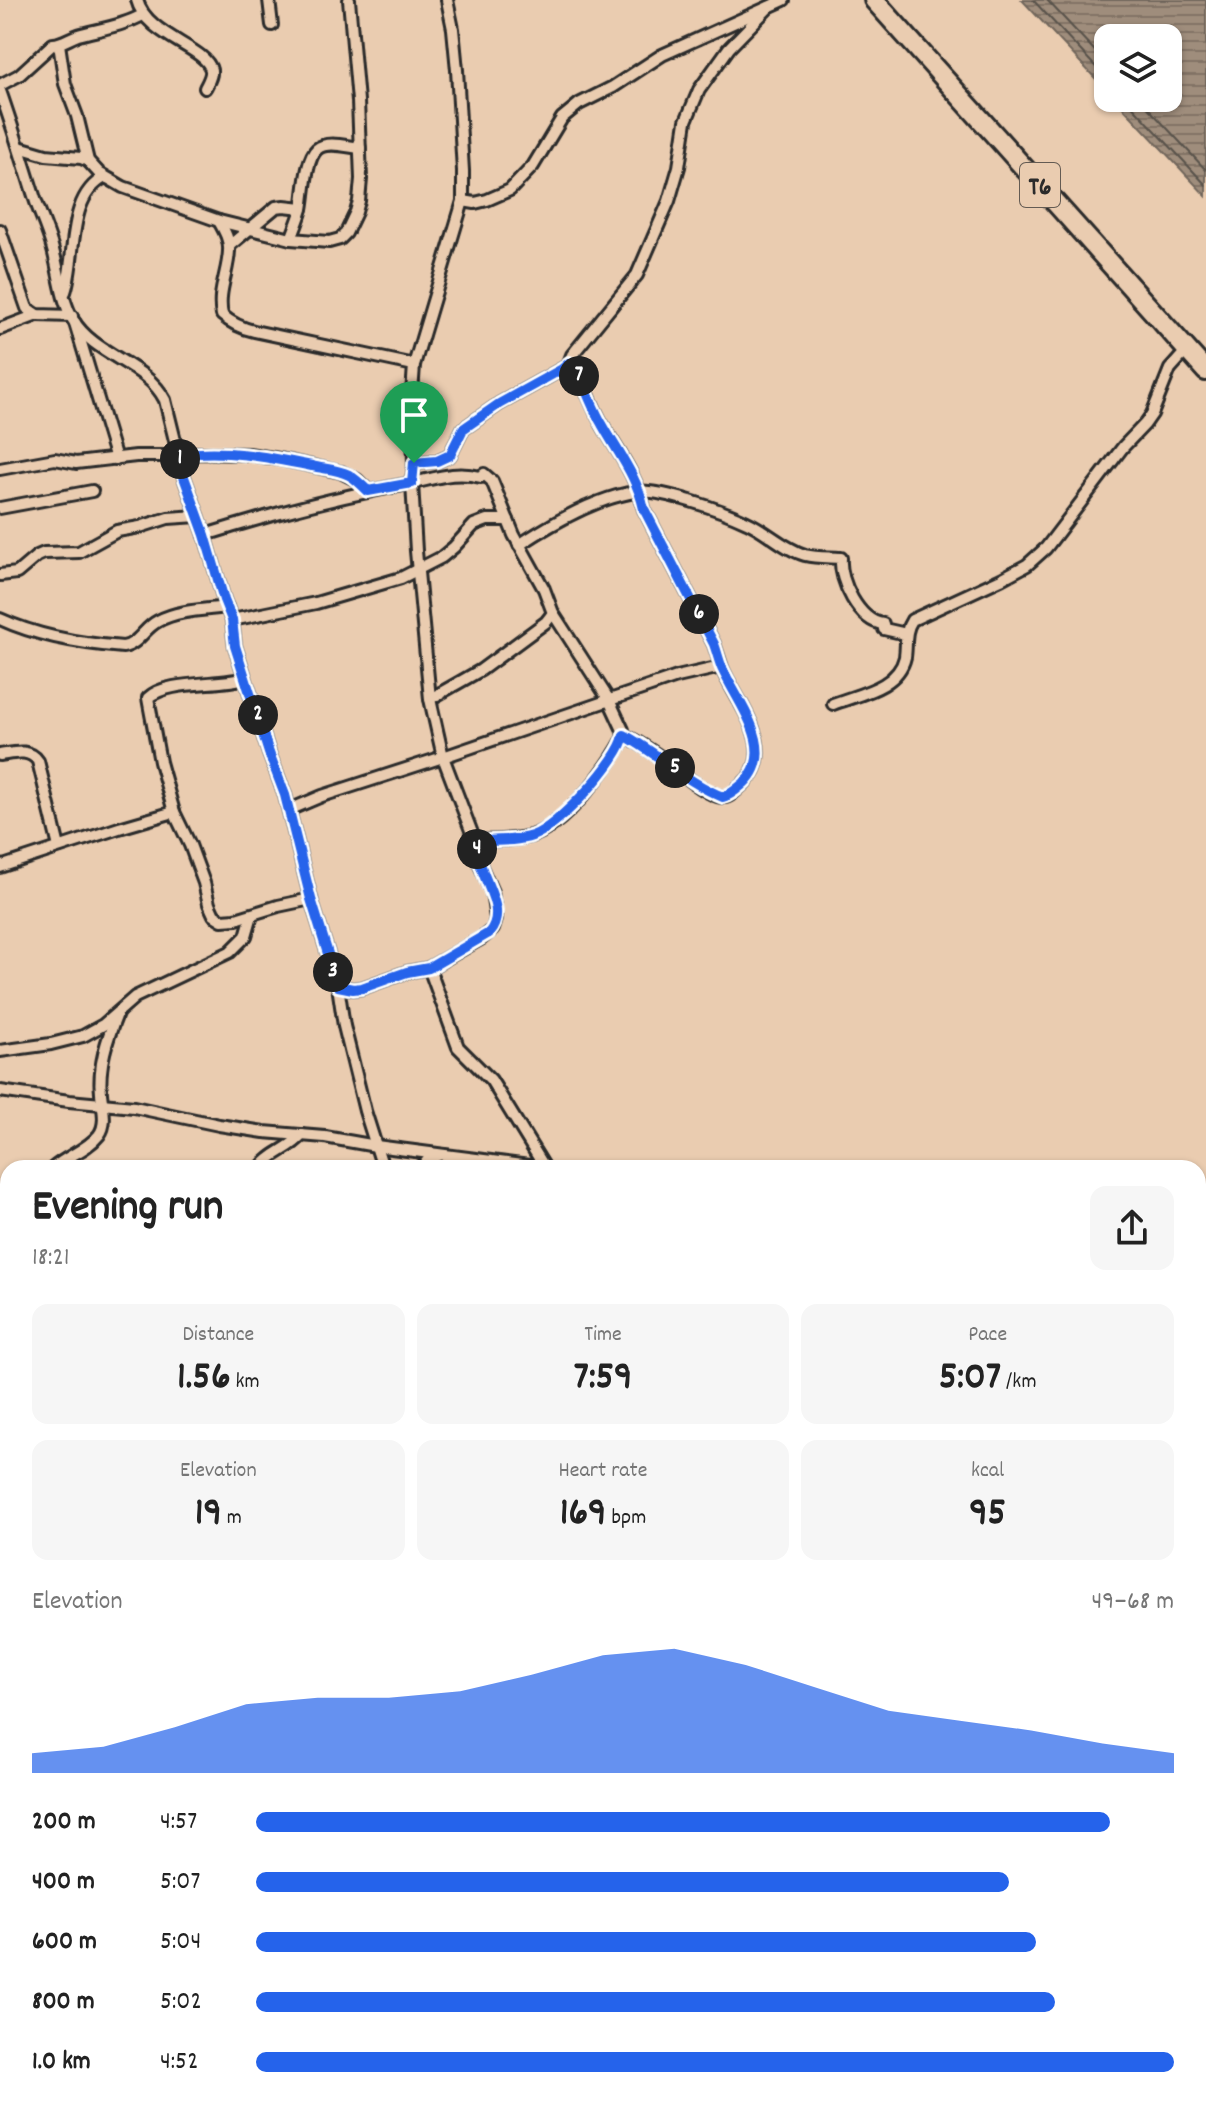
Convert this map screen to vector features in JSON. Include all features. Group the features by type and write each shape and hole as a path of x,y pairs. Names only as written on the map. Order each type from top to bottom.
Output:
{"highway":[{"name":"T6","path":"874,0 1206,371"}],"street":[{"path":"137,0 143,15 209,65 211,75 205,88"},
{"path":"269,0 272,25"},
{"path":"59,44 65,84 88,161 105,177 135,192 219,221 291,239 329,242 345,235 359,201 357,78 349,0"},
{"path":"338,986 362,988 407,972 429,968 482,938 495,924 492,892 443,757 430,699 412,483 414,365 463,201 457,70 447,0"},
{"path":"463,201 475,203 510,190 533,166 562,118 579,104 613,87 662,55 784,0"},
{"path":"414,463 437,461 450,455 463,429 492,408 569,363 572,355 637,275 669,201 679,167 686,121 699,90 729,48 769,7"},
{"path":"116,459 52,243 19,147 4,114 0,88 19,75 48,47 143,15"},
{"path":"291,239 302,208 304,182 316,149 333,145 360,148"},
{"path":"19,147 46,155 88,161"},
{"path":"65,294 71,276 81,204 91,186 105,177"},
{"path":"229,246 276,207 302,208"},
{"path":"219,221 229,246 220,308 222,315 234,325 414,365"},
{"path":"0,230 27,308 37,315"},
{"path":"0,329 37,315 73,318 107,353 148,378 159,390 168,410 184,477 232,620 234,640 245,678 289,810 311,899 338,986 344,1026 380,1160"},
{"path":"833,704 881,686 900,671 904,662 907,627 912,620 1027,565 1046,548 1123,447 1145,424 1170,369 1187,350"},
{"path":"569,363 581,379 603,426 641,491 644,509 748,717 757,740 754,771 723,797 705,789 624,735"},
{"path":"0,469 55,459 76,463 202,452 249,454 341,472 357,480 368,491"},
{"path":"205,535 331,499 463,473 481,477 484,474 492,481 553,613 609,700 624,738 606,767 558,821 533,836 475,841"},
{"path":"0,508 92,491"},
{"path":"519,545 550,524 622,495 641,491 698,503 734,516 806,555 841,558 845,588 858,606 876,623 883,624 884,629 906,634"},
{"path":"0,575 17,573 44,553 79,552 117,531 168,518 198,516"},
{"path":"232,620 316,603 401,578 451,551 474,525 487,520 508,520"},
{"path":"0,619 55,636 123,647 133,644 147,628 167,617 227,607"},
{"path":"430,699 481,670 546,622 553,613"},
{"path":"289,810 322,796 677,677 721,667"},
{"path":"245,678 158,691 148,698 160,762 174,812 200,871 209,904 218,918 225,920 252,915 311,899"},
{"path":"0,755 26,752 38,761 59,847"},
{"path":"0,867 174,812"},
{"path":"0,1051 83,1036 103,1025 135,997 230,952 246,936 252,915"},
{"path":"429,968 458,1047 491,1080 540,1160"},
{"path":"65,1160 98,1137 103,1129 101,1068 118,1011"},
{"path":"0,1091 158,1111 219,1125 479,1160"},
{"path":"268,1160 302,1135"},
{"path":"429,1160 438,1155"}],"water":[{"path":"1022,0 1206,0 1206,196 1127,112 1182,112 1182,24 1094,24 1094,77"}],"route":[{"path":"569,363 578,373 603,426 641,491 644,509 714,644 721,667 757,740 756,766 744,783 723,797 705,789 624,735 619,749 606,767 558,821 533,836 475,841 496,913 495,924 489,933 429,968 353,989 338,986 311,899 285,795 235,646 232,620 179,455 202,452 279,459 341,472 357,480 368,491 412,483 414,463 437,461 450,455 463,429 492,408 569,363"}]}
